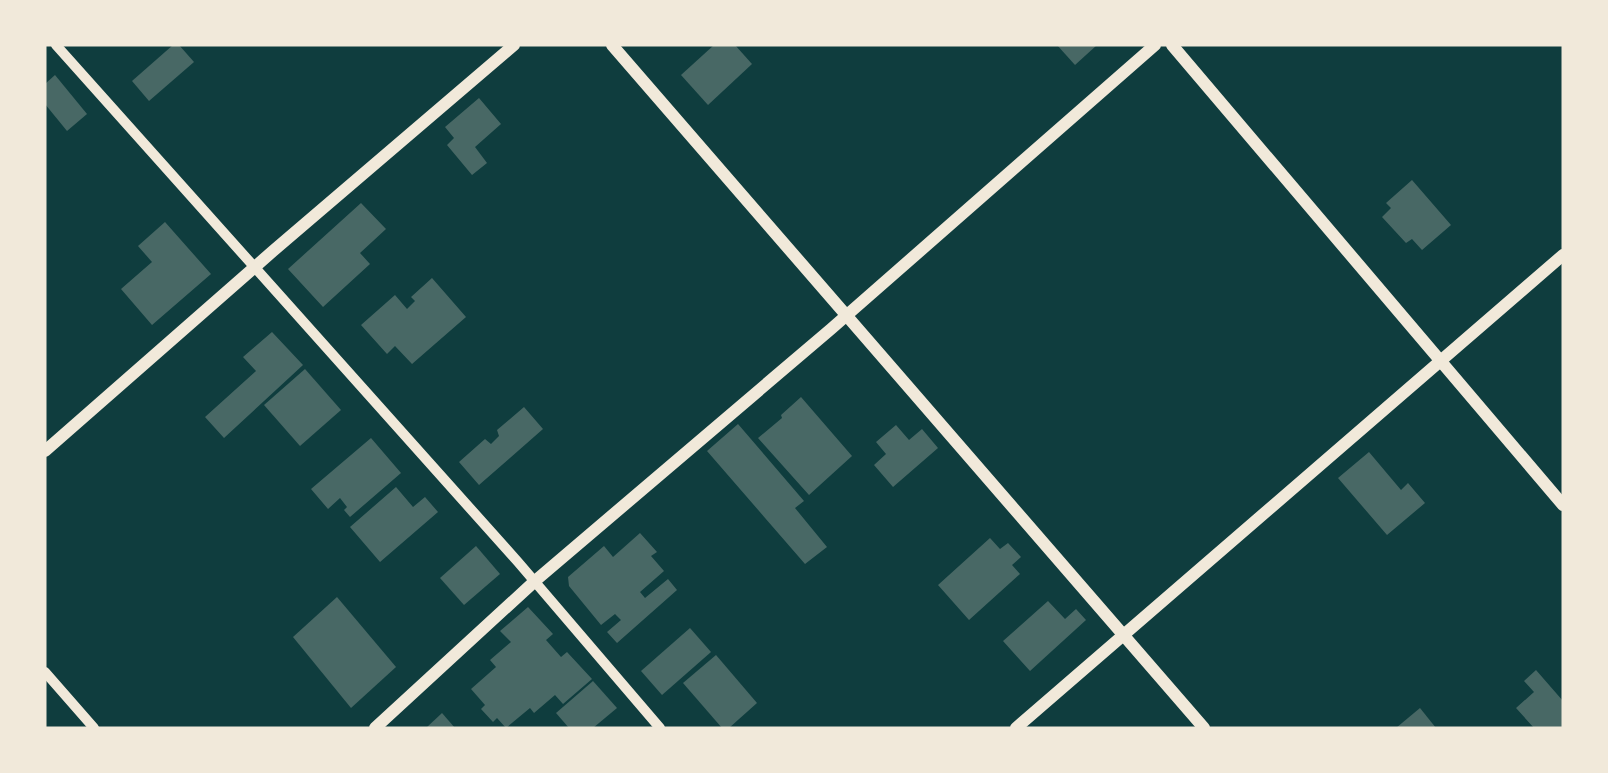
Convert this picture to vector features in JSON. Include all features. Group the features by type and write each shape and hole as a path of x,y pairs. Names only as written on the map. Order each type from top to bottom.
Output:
{"main road":[{"path":"45,451 254,267 514,45"},
{"path":"612,45 1125,634 1204,728"},
{"path":"375,728 534,581 847,315 1155,45"},
{"path":"1172,45 1563,505"},
{"path":"1016,728 1563,255"}],"street":[{"path":"56,45 534,581 660,728"},
{"path":"45,672 94,728"}],"building":[{"path":"173,45 179,45 194,62 149,101 132,81"},
{"path":"714,45 735,45 752,64 708,105 681,75"},
{"path":"1057,45 1097,45 1075,65"},
{"path":"55,75 87,114 67,131 45,104 45,84"},
{"path":"479,98 501,124 475,147 487,163 472,175 447,145 454,138 445,127"},
{"path":"1412,180 1451,225 1422,250 1412,239 1406,243 1382,217 1391,208 1386,203"},
{"path":"361,203 386,229 360,253 370,264 323,307 288,269"},
{"path":"165,222 211,274 152,325 121,289 152,262 138,246"},
{"path":"432,278 466,317 412,364 395,346 387,354 361,325 395,295 407,309 415,301 411,297"},
{"path":"272,332 303,365 224,438 205,417 256,371 243,357"},
{"path":"305,369 341,410 300,446 264,405"},
{"path":"801,397 852,456 809,495 758,438 782,418 781,415"},
{"path":"524,407 543,429 479,485 459,462 485,439 491,444 499,436 497,430"},
{"path":"738,424 804,501 795,508 827,547 805,564 707,451"},
{"path":"896,425 909,440 922,429 938,448 893,487 874,465 886,454 876,442"},
{"path":"371,438 401,473 350,517 344,510 347,507 340,498 328,509 311,489"},
{"path":"1369,452 1401,490 1408,483 1425,503 1387,535 1338,478"},
{"path":"396,487 413,507 425,497 438,512 380,562 350,527"},
{"path":"640,533 657,552 651,556 664,571 640,592 645,598 668,579 677,590 617,643 607,632 621,620 615,614 601,625 569,586 568,577 604,546 613,557"},
{"path":"990,538 1000,549 1008,543 1021,557 1012,565 1020,574 969,620 938,585"},
{"path":"476,546 500,574 464,605 440,578"},
{"path":"337,597 396,667 351,708 293,637"},
{"path":"1048,601 1065,619 1076,609 1086,620 1030,671 1003,641"},
{"path":"528,607 553,634 546,640 561,657 567,652 592,679 563,704 555,695 534,713 530,708 506,728 497,718 493,722 481,709 485,705 471,689 496,667 490,660 511,642 500,631"},
{"path":"690,628 711,652 662,695 641,671"},
{"path":"716,655 757,703 729,728 722,728 683,683"},
{"path":"1536,670 1563,701 1563,728 1534,728 1516,708 1534,692 1524,681"},
{"path":"593,681 617,708 593,728 569,728 556,713"},
{"path":"1420,708 1436,728 1396,728"},
{"path":"442,713 455,728 426,728"}]}
